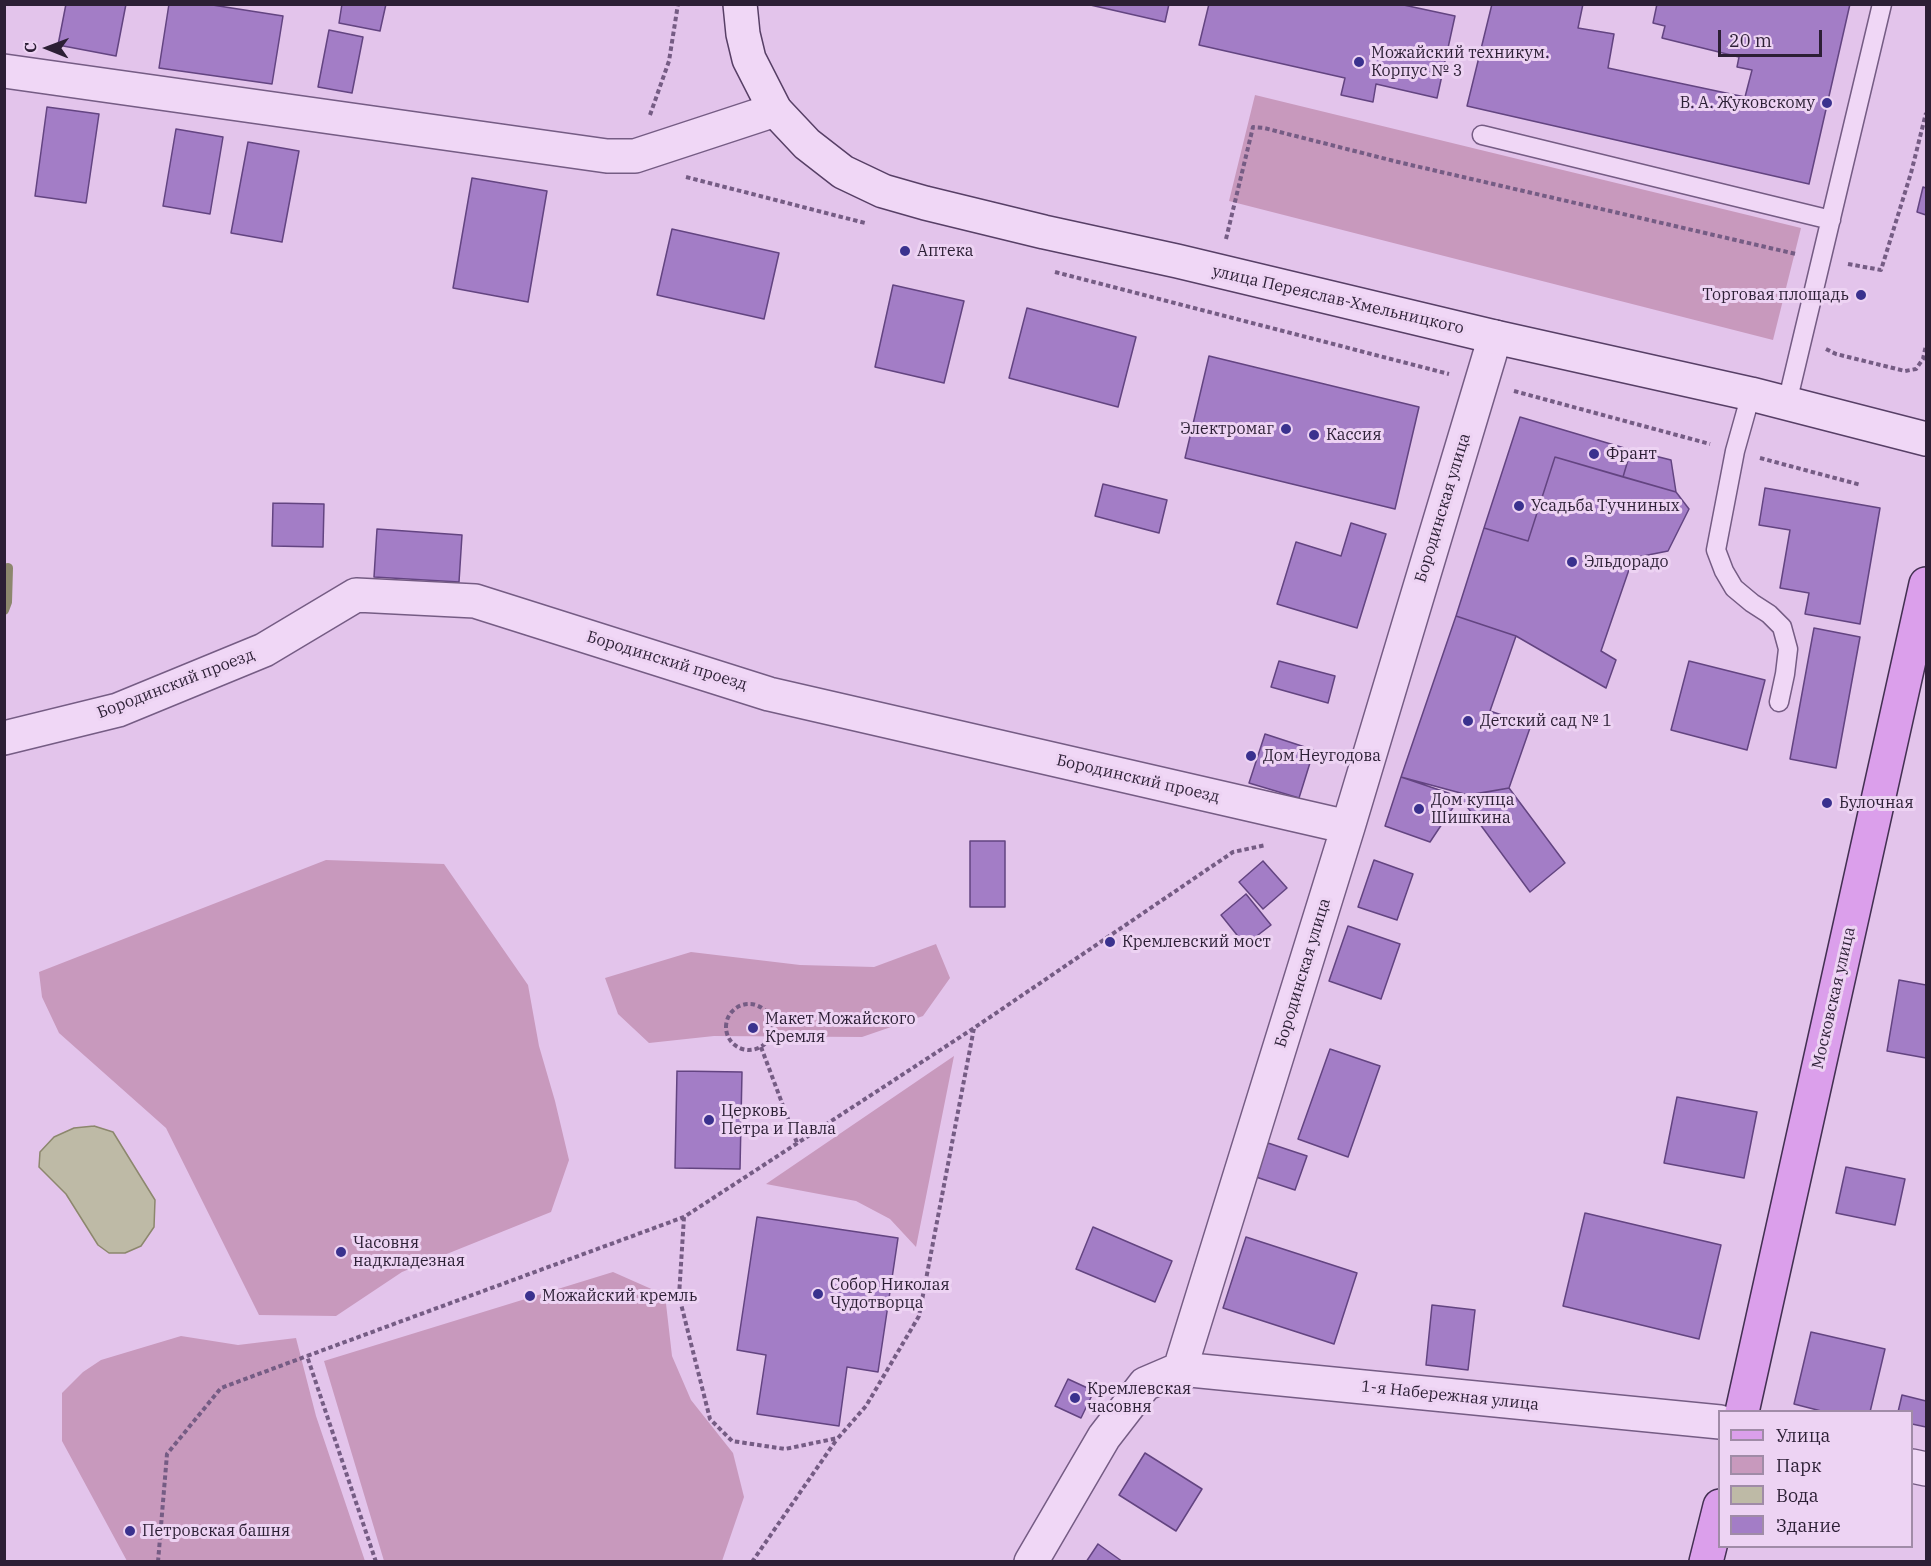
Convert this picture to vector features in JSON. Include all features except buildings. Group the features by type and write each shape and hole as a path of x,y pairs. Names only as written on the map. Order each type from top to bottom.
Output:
{"main road":[{"name":"Московская улица","path":"1742,1410 1926,584"},
{"path":"1706,1562 1718,1510"}],"street":[{"name":"улица Переяслав-Хмельницкого","path":"740,4 743,34 749,59 775,110 807,144 843,172 884,191 1044,232 1177,261 1494,337 1751,394 1926,439"},
{"path":"4,71 607,156 635,156 775,110"},
{"name":"Бородинская улица","path":"1180,1369 1348,827 1494,337"},
{"name":"Бородинский проезд","path":"4,738 118,710 160,693 264,650 356,595 475,601 769,694 1348,827"},
{"path":"1031,1562 1104,1437 1144,1384 1180,1369"},
{"name":"1-я Набережная улица","path":"1180,1369 1718,1422"}],"lane":[{"path":"1787,404 1881,4"},
{"path":"1482,135 1831,220"},
{"path":"1751,394 1735,451 1716,550 1734,588 1769,614 1782,627 1788,649 1779,702"}],"path":[{"path":"635,156 669,61 678,4"},
{"path":"1233,209 1253,127 1264,128 1398,162 1821,260 1881,270 1911,173 1926,113"},
{"path":"676,174 873,225"},
{"path":"1046,270 1480,382 1861,485"},
{"path":"1816,345 1836,354 1905,371 1916,369 1923,359 1926,345"},
{"path":"158,1562 166,1454 221,1388 684,1217 974,1028 1233,852 1268,844"},
{"path":"755,1005 768,1013 772,1028 767,1042 761,1047 747,1050 733,1044 729,1038 726,1024 733,1010 739,1006 755,1005"},
{"path":"752,1562 838,1438 866,1406 920,1316 974,1028"},
{"path":"761,1047 797,1143"},
{"path":"684,1217 679,1296 710,1419 732,1441 785,1449 838,1438"},
{"path":"307,1356 375,1562"}],"green space":[{"path":"1255,95 1801,228 1773,340 1229,201"},
{"path":"326,860 444,864 528,985 539,1046 569,1160 551,1212 402,1272 336,1316 259,1315 166,1128 59,1033 42,997 39,972"},
{"path":"936,944 950,978 923,1016 862,1037 714,1036 649,1043 618,1014 605,978 691,952 800,965 874,967"},
{"path":"954,1056 916,1247 890,1219 856,1201 766,1184"},
{"path":"613,1272 665,1295 672,1356 691,1400 733,1453 744,1497 722,1561 384,1561 324,1361"},
{"path":"181,1336 238,1345 296,1338 316,1416 365,1561 127,1561 62,1441 62,1393 83,1372 101,1360"}],"water":[{"path":"94,1126 113,1132 155,1200 154,1227 141,1246 125,1253 109,1253 98,1245 66,1194 39,1167 40,1152 54,1137 74,1128"}],"waterway":[{"path":"4,610 7,602 8,568"}],"place":[{"name":"Можайский техникум. Корпус № 3","path":"1359,62"},
{"name":"В. А. Жуковскому","path":"1827,103"},
{"name":"Аптека","path":"905,251"},
{"name":"Торговая площадь","path":"1861,295"},
{"name":"Электромаг","path":"1286,429"},
{"name":"Кассия","path":"1314,435"},
{"name":"Франт","path":"1594,454"},
{"name":"Усадьба Тучниных","path":"1519,506"},
{"name":"Эльдорадо","path":"1572,562"},
{"name":"Детский сад № 1","path":"1468,721"},
{"name":"Дом Неугодова","path":"1251,756"},
{"name":"Булочная","path":"1827,803"},
{"name":"Дом купца Шишкина","path":"1419,809"},
{"name":"Кремлевский мост","path":"1110,942"},
{"name":"Макет Можайского Кремля","path":"753,1028"},
{"name":"Церковь Петра и Павла","path":"709,1120"},
{"name":"Часовня надкладезная","path":"341,1252"},
{"name":"Собор Николая Чудотворца","path":"818,1294"},
{"name":"Можайский кремль","path":"530,1296"},
{"name":"Кремлевская часовня","path":"1075,1398"},
{"name":"Петровская башня","path":"130,1531"}]}
